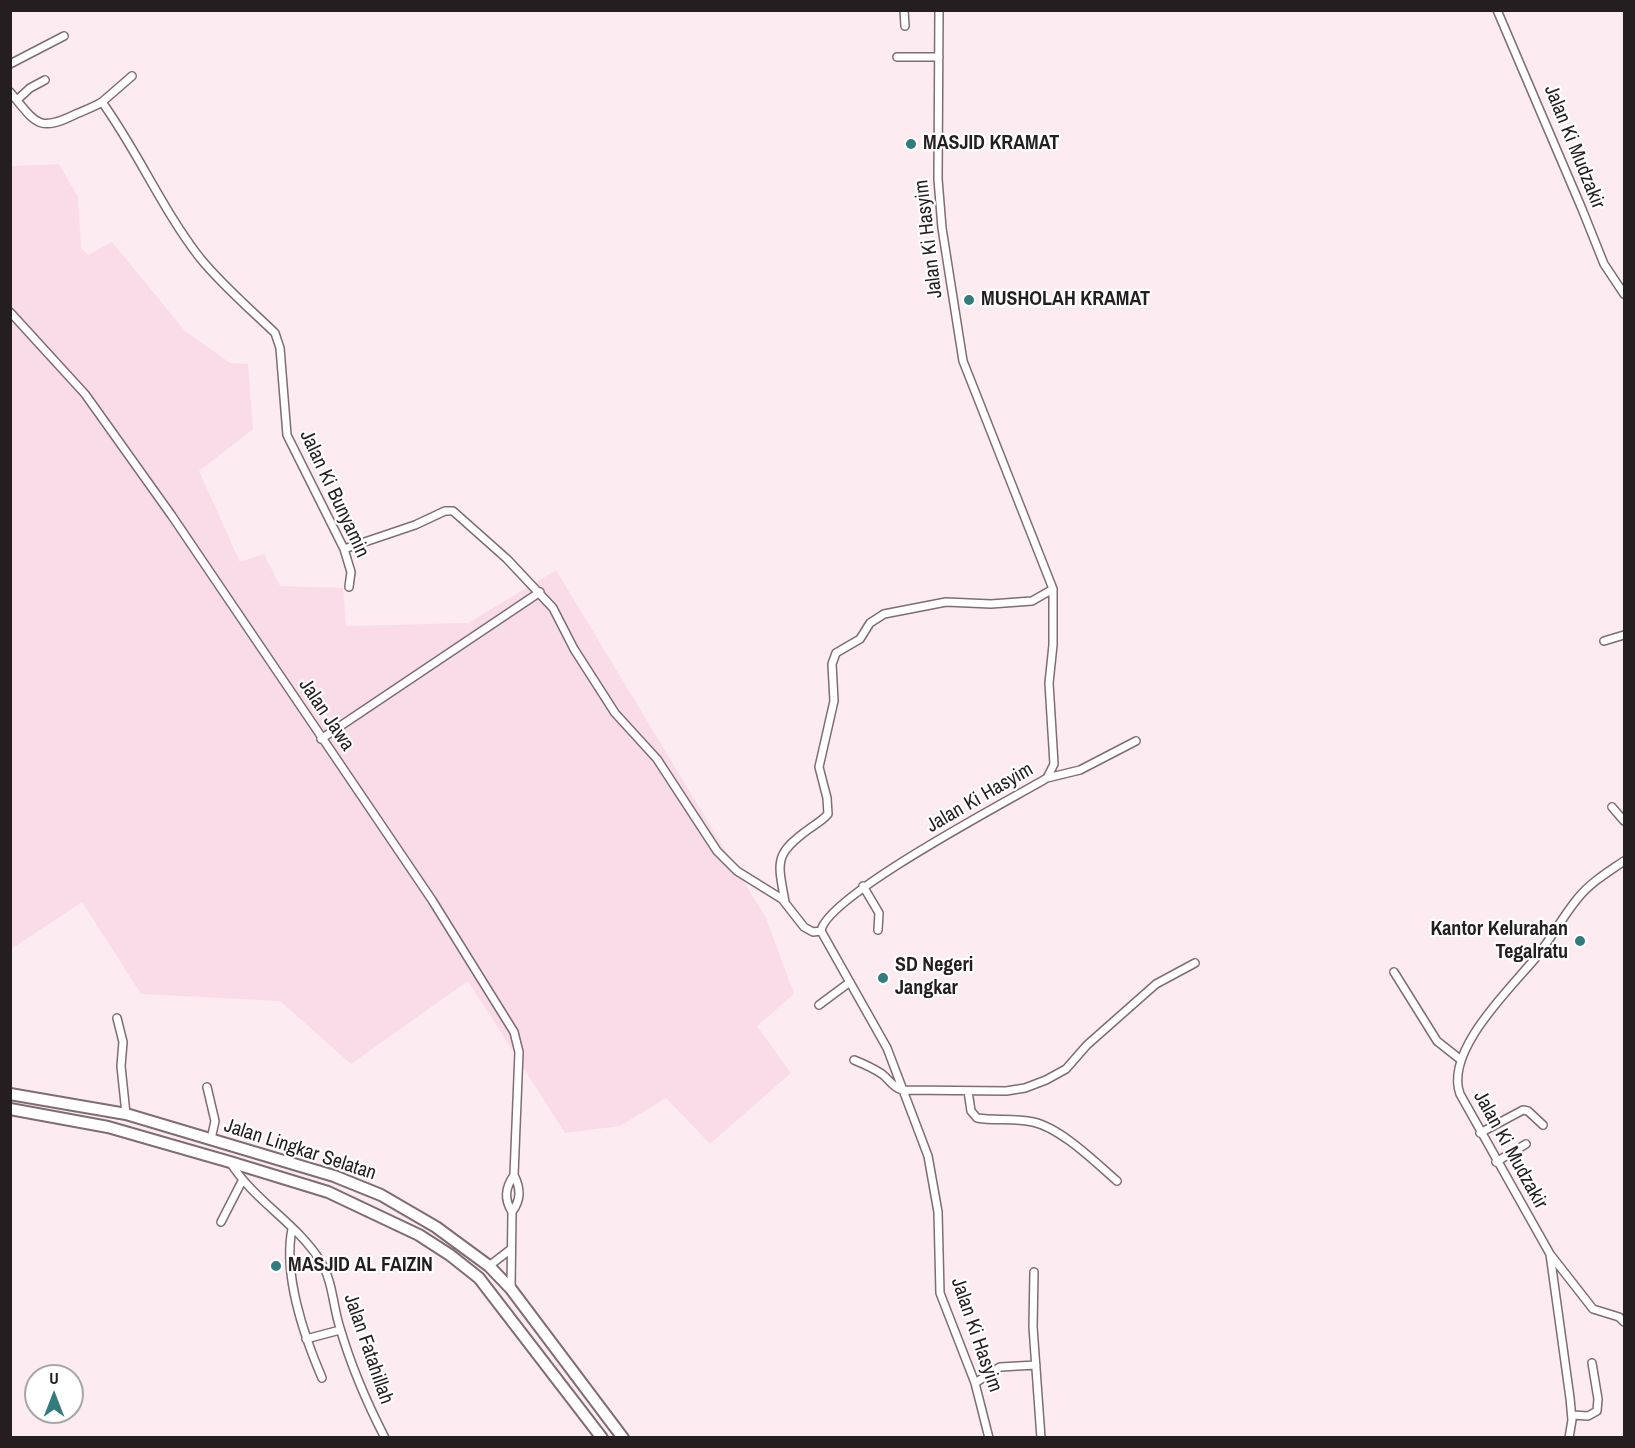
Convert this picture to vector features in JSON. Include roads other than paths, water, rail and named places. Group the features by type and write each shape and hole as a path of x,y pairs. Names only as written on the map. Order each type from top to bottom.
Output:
{"highway":[{"name":"Jalan Lingkar Selatan","path":"10,1094 126,1114 353,1184 390,1201 457,1241 489,1266 511,1289 623,1437"},
{"name":"Jalan Lingkar Selatan","path":"10,1109 108,1127 230,1162 328,1192 410,1230 450,1255 479,1278 602,1437"},
{"path":"450,1255 457,1241"}],"street":[{"path":"904,10 905,26"},
{"name":"Jalan Ki Hasyim","path":"939,10 938,179 942,228 963,361 1053,589 1053,645 1049,683 1054,764 1047,778 863,886 825,921 821,931 887,1048 928,1156 938,1212 940,1293 975,1383 989,1437"},
{"name":"Jalan Ki Mudzakir","path":"1497,10 1593,240 1624,294"},
{"path":"10,64 64,36"},
{"path":"897,57 939,57"},
{"path":"10,92 38,121 49,126 58,124 102,102 132,76"},
{"path":"17,100 30,88 45,80"},
{"name":"Jalan Ki Bunyamin","path":"102,102 162,204 199,257 277,337 280,348 287,435 344,549 351,572 349,587"},
{"name":"Jalan Jawa","path":"10,312 85,394 172,516 432,900 514,1032 519,1052 514,1175 518,1183 519,1203 512,1212"},
{"path":"344,549 415,525 449,510 540,592 553,608 574,649 615,713 657,759 717,851 737,871 786,904 804,927 813,932 821,931"},
{"path":"786,904 779,870 780,857 794,840 828,814 827,798 819,767 834,701 832,664 836,653 860,639 870,623 884,614 946,602 991,604 1032,601 1053,589"},
{"path":"321,738 540,592"},
{"path":"1604,641 1624,635"},
{"path":"1047,778 1080,770 1136,741"},
{"path":"1612,807 1624,821"},
{"name":"Jalan Ki Mudzakir","path":"1569,1437 1572,1415 1550,1254 1480,1133 1458,1087 1457,1074 1461,1060 1493,1004 1537,956 1578,898 1599,878 1624,861"},
{"path":"863,886 879,913 878,930"},
{"path":"854,1060 874,1068 888,1079 893,1087 902,1090 1015,1090 1055,1076 1156,984 1195,963"},
{"path":"1394,972 1437,1041 1445,1050 1461,1060"},
{"path":"819,1005 850,982"},
{"path":"117,1018 123,1042 121,1066 126,1114"},
{"path":"207,1087 215,1121 211,1139"},
{"path":"968,1091 971,1111 977,1118 1025,1120 1042,1125 1081,1150 1117,1181"},
{"path":"1480,1133 1523,1110 1528,1111 1543,1125"},
{"path":"1496,1161 1526,1144"},
{"name":"Jalan Fatahillah","path":"230,1162 242,1181 303,1237 325,1270 340,1330 364,1396 385,1437"},
{"name":"Jalan Jawa","path":"511,1289 512,1212 507,1204 506,1194 507,1184 514,1175"},
{"path":"222,1222 242,1181"},
{"path":"292,1228 290,1242 301,1326 322,1378"},
{"path":"489,1266 512,1249"},
{"path":"1550,1254 1593,1309 1619,1317 1624,1322"},
{"path":"1034,1272 1033,1316 1041,1437"},
{"path":"306,1339 340,1330"},
{"path":"1572,1415 1588,1416 1597,1411 1598,1399 1592,1363"},
{"path":"975,1383 1000,1367 1036,1365"}],"place":[{"name":"MASJID KRAMAT","path":"911,144"},
{"name":"MUSHOLAH KRAMAT","path":"969,300"},
{"name":"Kantor Kelurahan Tegalratu","path":"1580,941"},
{"name":"SD Negeri Jangkar","path":"883,978"},
{"name":"MASJID AL FAIZIN","path":"276,1266"}]}
